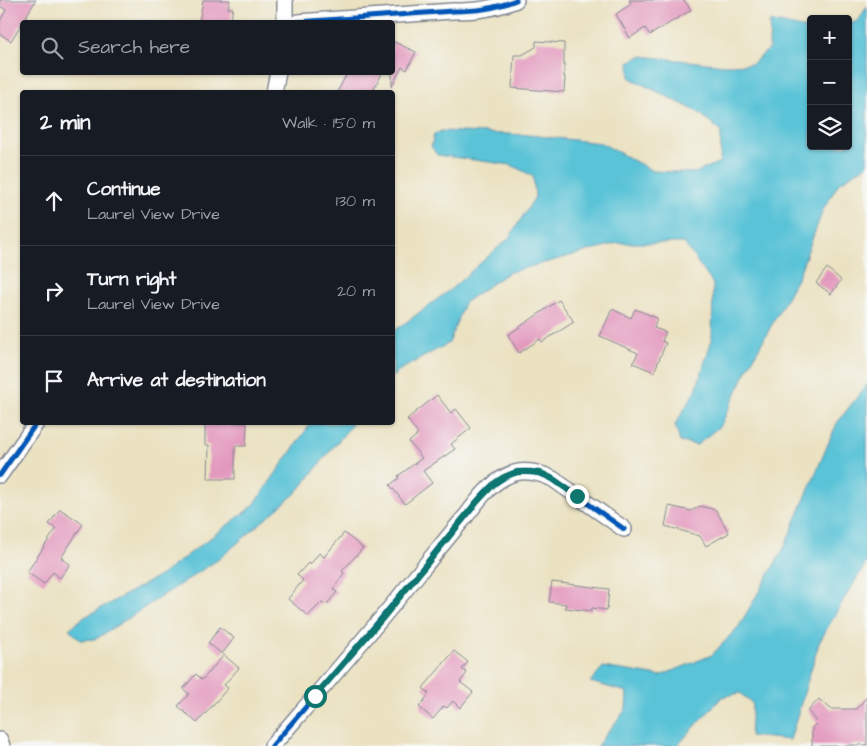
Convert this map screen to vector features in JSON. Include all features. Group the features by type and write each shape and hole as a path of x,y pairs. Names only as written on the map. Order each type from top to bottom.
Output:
{"street":[{"path":"285,0 285,20"},
{"path":"327,20 477,11 516,0"},
{"path":"274,90 277,75"},
{"path":"0,475 35,425"},
{"path":"272,746 381,620 476,503 495,483 504,477 517,472 541,473 553,479 624,529"},
{"path":"0,740 2,746"}],"water":[{"path":"867,6 867,165 839,183 823,210 798,277 747,370 721,425 697,445 680,442 675,425 696,390 712,339 713,284 684,243 618,243 507,273 464,303 449,343 398,371 395,375 395,331 451,289 509,238 535,197 533,176 511,165 437,155 431,146 434,135 441,131 529,135 601,143 653,171 695,173 720,162 721,131 698,112 630,78 629,62 641,56 725,65 752,64 769,49 770,21 807,29 807,150 852,150 852,23 859,20"},
{"path":"867,384 867,562 819,643 790,740 750,736 752,703 740,693 722,697 677,746 597,746 626,709 627,692 590,682 603,667 660,676 712,655 739,626 783,550 837,423"},
{"path":"310,425 351,425 297,492 219,559 96,639 80,640 69,629 83,618 161,575 253,506"}],"building":[{"path":"0,0 36,0 24,20 20,20 20,26 11,41 0,34 0,21 6,10 0,6"},
{"path":"203,0 230,0 228,8 233,8 230,20 199,20"},
{"path":"629,0 684,0 691,10 650,35 645,28 630,38 616,14 631,4"},
{"path":"536,41 564,43 564,92 512,88 514,55 522,55 536,47"},
{"path":"395,42 416,52 407,70 402,67 392,86 392,75 395,75"},
{"path":"346,75 381,75 373,90 338,90"},
{"path":"827,268 841,280 831,294 816,283"},
{"path":"559,300 574,322 542,342 540,339 519,353 508,335"},
{"path":"612,309 631,318 635,309 657,318 654,328 666,332 662,341 666,343 654,372 633,363 638,353 600,336"},
{"path":"437,395 451,413 456,409 471,428 451,444 455,449 423,471 432,483 405,504 390,485 399,478 398,476 422,458 409,442 418,434 407,419"},
{"path":"205,425 247,425 246,446 235,446 235,479 208,479 209,445 205,445"},
{"path":"669,506 691,511 700,506 716,510 729,533 706,546 700,536 665,526"},
{"path":"60,509 83,524 61,558 70,564 60,578 53,572 44,584 27,572 56,529 49,524"},
{"path":"344,533 363,548 342,571 344,573 333,589 337,592 326,605 322,602 308,616 288,599 303,580 297,575 308,563 310,565 319,553 324,557"},
{"path":"552,582 609,589 607,610 592,608 591,611 565,608 566,604 549,602"},
{"path":"220,627 234,638 222,654 208,643"},
{"path":"454,651 468,662 462,669 467,673 460,682 473,692 460,708 453,701 447,708 444,706 433,719 419,707 429,694 423,688"},
{"path":"224,655 239,668 224,685 228,688 197,723 178,706 189,694 183,689 196,674 202,680"},
{"path":"867,697 867,745 812,746 812,728 817,723 808,711 819,699 831,709 856,709"}],"cycle path":[{"path":"326,20 477,10 500,6 516,0"},
{"path":"0,475 35,425"},
{"path":"272,746 385,614 483,495 492,485 503,478 522,472 547,476 624,529"}],"route":[{"path":"315,696 381,620 476,503 495,483 517,472 541,473 577,496"}]}
